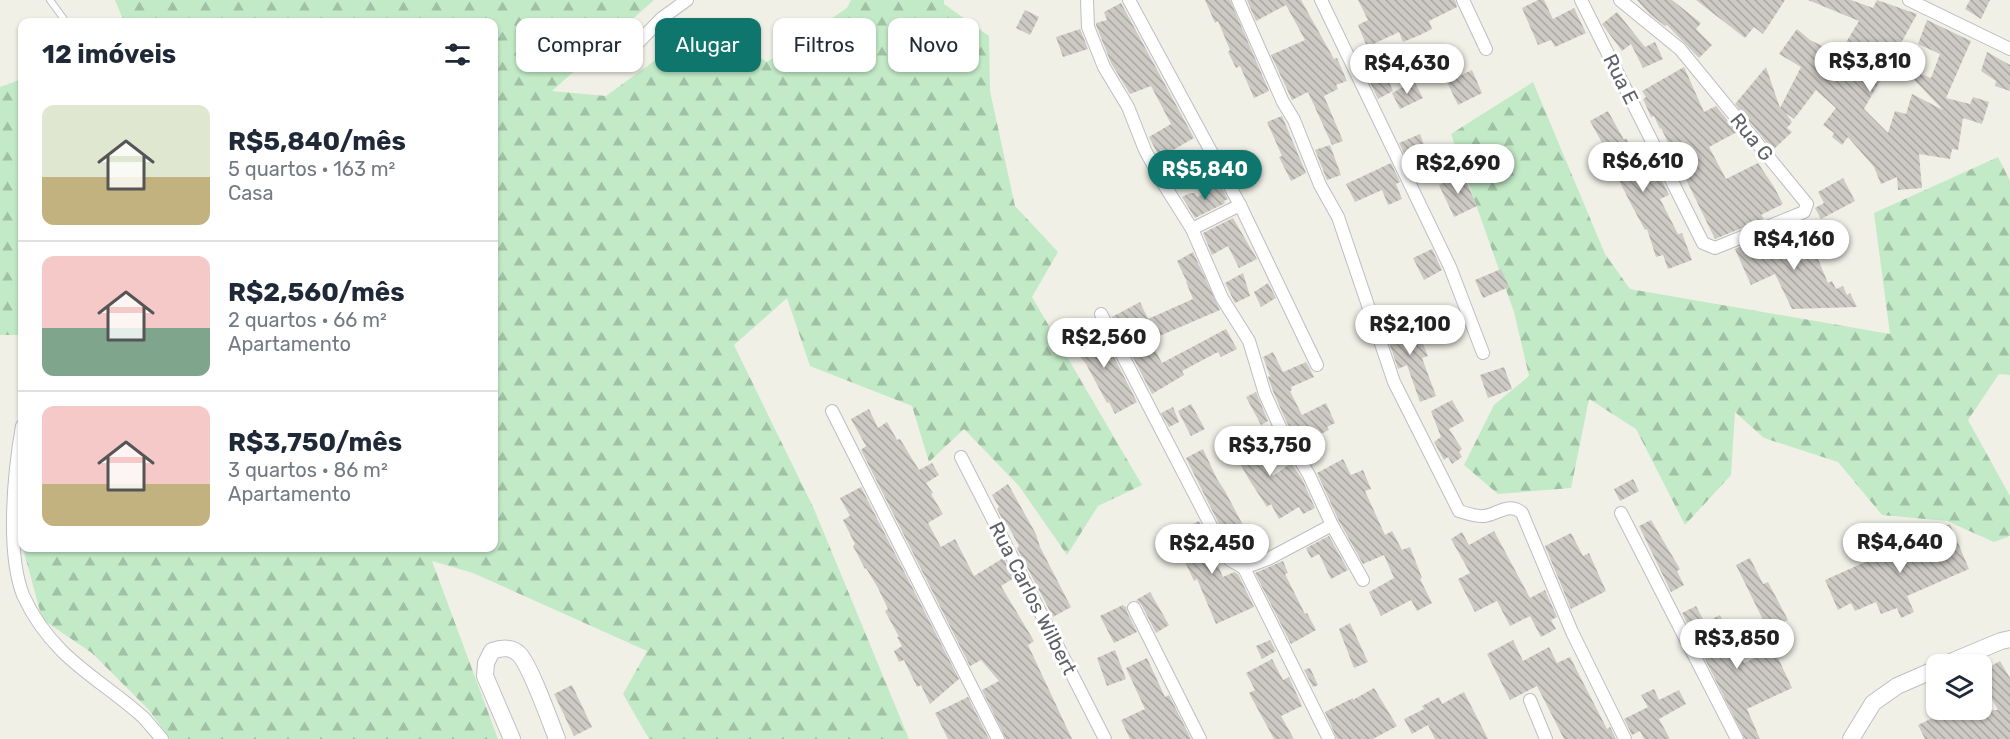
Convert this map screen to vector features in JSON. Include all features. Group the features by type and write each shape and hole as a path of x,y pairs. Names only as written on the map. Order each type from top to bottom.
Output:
{"street":[{"path":"643,38 662,18 687,0"},
{"path":"1087,0 1088,27 1094,45 1111,80 1128,106 1145,150 1192,229 1213,281 1249,341 1265,394 1363,580"},
{"path":"1129,0 1240,205 1317,365"},
{"path":"1238,0 1283,102 1294,120 1320,185 1338,217 1394,382 1458,511 1484,516 1507,508 1515,508 1522,513 1572,632 1625,739"},
{"path":"1321,0 1371,108 1440,245 1483,353"},
{"path":"1463,0 1486,49"},
{"name":"Rua E","path":"1581,0 1703,243 1715,248"},
{"name":"Rua G","path":"1620,0 1680,49 1807,204 1804,212 1715,248"},
{"path":"1909,0 2010,49"},
{"path":"1192,229 1240,205"},
{"path":"1101,314 1225,553 1230,560 1244,567 1329,739"},
{"path":"832,411 999,739"},
{"path":"18,450 14,475 16,562 22,593 31,612 62,651 143,718 162,739"},
{"name":"Rua Carlos Wilbert","path":"961,457 1105,739"},
{"path":"1621,513 1737,739"},
{"path":"1244,567 1268,559 1332,525"},
{"path":"1134,608 1200,739"},
{"path":"1970,654 2010,639"},
{"path":"512,739 485,676 486,663 492,651 502,648 514,650 524,660 557,739"},
{"path":"1851,739 1873,703 1897,686 1926,673"},
{"path":"1530,700 1546,739"}],"lane":[{"path":"50,0 63,18"}],"green space":[{"path":"115,0 654,0 634,18 516,18 516,72 573,72 552,91 606,96 639,72 643,72 643,69 655,60 655,72 761,72 761,58 767,62 773,58 773,72 876,72 876,18 832,18 847,8 851,0 944,0 944,4 964,18 888,18 888,72 979,72 979,29 989,36 990,91 1015,206 1058,252 1032,297 1142,485 1098,506 1067,555 1019,486 964,429 929,462 912,406 810,366 787,298 734,345 814,509 909,739 649,739 623,694 647,651 473,573 432,561 498,739 170,739 149,710 92,653 42,619 24,552 498,552 498,18 122,18"},
{"path":"18,80 18,335 0,335 0,87"},
{"path":"1533,82 1605,254 1630,289 1890,334 1874,213 1998,157 2010,181 2010,375 1999,374 1968,420 2010,496 2010,536 1994,542 1947,521 1882,515 1838,462 1764,438 1735,412 1731,475 1685,525 1636,429 1589,399 1571,488 1498,494 1464,465 1494,405 1529,376 1514,312 1451,134"}],"building":[{"path":"1205,0 1230,0 1269,91 1254,98 1240,66 1236,68 1228,52 1230,50 1218,21 1215,23"},
{"path":"1247,0 1301,0 1334,59 1337,58 1347,81 1336,85 1338,89 1324,96 1343,141 1332,145 1308,92 1292,100 1271,55 1305,40 1286,5 1256,21"},
{"path":"1358,0 1455,0 1457,7 1429,21 1432,29 1420,35 1403,42 1399,32 1367,47 1358,25 1368,20"},
{"path":"1538,0 1544,0 1553,19 1574,8 1586,33 1555,47 1551,40 1538,45 1522,8"},
{"path":"1637,0 1672,0 1701,23 1696,29 1712,45 1699,58 1667,25 1665,26 1650,14"},
{"path":"1696,0 1785,0 1763,34 1754,27 1745,38"},
{"path":"1808,0 1851,0 1873,8 1877,0 1917,14 1893,58 1879,43 1865,67 1882,77 1864,109 1888,133 1895,111 1906,114 1912,94 1943,110 1901,66 1931,78 1940,54 1918,44 1927,20 1971,41 1946,98 1970,104 1973,97 1989,102 1982,124 1963,118 1958,150 1952,149 1950,159 1919,154 1922,188 1898,190 1897,177 1881,184 1874,167 1848,137 1842,145 1832,137 1834,133 1823,125 1836,108 1816,90 1794,119 1786,113 1792,122 1787,128 1792,132 1773,150 1735,104 1766,67 1780,108 1801,67 1779,54 1797,29 1810,40 1839,54 1859,21"},
{"path":"1970,0 1990,0 1981,19 1965,9"},
{"path":"1121,3 1194,138 1173,150 1171,154 1182,167 1170,178 1149,137 1171,124 1151,86 1130,94 1111,63 1096,25 1096,23 1107,20 1104,12"},
{"path":"1025,10 1039,17 1030,35 1016,28"},
{"path":"1617,12 1645,47 1655,42 1663,59 1643,68 1631,44 1622,51 1602,24"},
{"path":"1080,29 1088,49 1063,57 1056,37"},
{"path":"1987,52 2010,65 2010,91 1995,86 1996,81 1981,71"},
{"path":"1684,67 1704,112 1716,106 1737,132 1709,147 1726,179 1758,163 1783,204 1761,215 1764,219 1715,239 1661,128 1654,116 1651,117 1643,99 1646,97 1642,91"},
{"path":"1383,68 1393,91 1378,99 1367,76"},
{"path":"1472,70 1482,93 1458,105 1447,82"},
{"path":"1414,81 1423,98 1400,109 1392,93"},
{"path":"1608,111 1646,174 1657,170 1669,195 1660,199 1678,234 1682,233 1692,260 1668,269 1663,255 1656,257 1647,229 1645,230 1632,206 1590,121"},
{"path":"1282,116 1306,173 1291,181 1279,157 1282,156 1267,122"},
{"path":"1420,134 1427,153 1408,161 1399,143"},
{"path":"1330,145 1341,175 1327,180 1315,150"},
{"path":"1391,163 1400,182 1396,184 1402,199 1388,205 1382,190 1355,202 1346,184"},
{"path":"1463,174 1477,206 1454,217 1439,185"},
{"path":"1843,178 1855,201 1821,219 1815,208 1824,203 1818,192"},
{"path":"1220,185 1228,199 1224,201 1225,203 1195,218 1182,197 1195,193 1197,197"},
{"path":"1233,218 1257,259 1239,268 1228,246 1212,255 1203,233"},
{"path":"1817,233 1828,255 1818,259 1828,283 1832,281 1836,289 1843,286 1847,295 1850,293 1857,307 1792,309 1775,274 1751,285 1735,249 1771,234 1772,237 1778,234 1784,248"},
{"path":"1432,249 1442,270 1424,280 1413,258"},
{"path":"1193,252 1220,310 1150,340 1162,363 1226,329 1237,349 1221,357 1218,352 1182,371 1184,375 1152,394 1112,317 1140,302 1148,319 1193,299 1177,261"},
{"path":"1501,269 1509,287 1483,298 1475,280"},
{"path":"1243,273 1250,296 1235,303 1225,283"},
{"path":"1268,283 1276,298 1261,307 1254,292"},
{"path":"1395,315 1417,341 1421,339 1428,356 1422,358 1436,396 1420,402 1407,365 1398,369 1387,336 1391,334 1382,320"},
{"path":"1097,324 1137,402 1115,414 1086,364 1070,344"},
{"path":"1273,352 1283,372 1306,362 1314,377 1291,387 1290,391 1302,415 1326,403 1335,423 1327,427 1329,430 1300,444 1286,421 1268,377 1270,376 1263,357"},
{"path":"1504,367 1512,389 1488,398 1480,375"},
{"path":"1256,392 1268,421 1261,425 1246,397"},
{"path":"1452,400 1464,421 1449,429 1462,449 1459,452 1462,457 1452,464 1448,457 1444,460 1434,442 1441,437 1431,411"},
{"path":"1191,404 1205,429 1191,436 1178,411"},
{"path":"1173,407 1179,422 1169,427 1161,413"},
{"path":"869,409 878,428 887,422 919,470 932,463 939,475 926,483 943,514 928,523 941,547 955,539 974,576 1003,557 1014,578 1001,586 1034,641 1028,645 1072,739 1006,739 982,690 999,681 981,660 970,666 861,450 866,446 851,419"},
{"path":"1246,426 1273,476 1291,463 1302,479 1315,508 1303,514 1299,507 1279,519 1271,504 1267,507 1224,437"},
{"path":"1203,449 1245,529 1230,537 1229,534 1225,536 1186,458"},
{"path":"1343,459 1351,475 1363,470 1371,489 1365,491 1385,535 1392,531 1402,550 1410,547 1422,578 1420,579 1432,603 1417,611 1411,600 1381,616 1369,592 1394,578 1384,555 1363,564 1339,521 1317,473"},
{"path":"1633,479 1639,491 1620,501 1614,489"},
{"path":"1008,484 1036,534 1040,547 1071,607 1053,617 992,495"},
{"path":"861,487 959,679 930,704 921,685 917,687 904,660 899,662 894,651 902,646 885,611 888,609 853,546 855,544 843,520 850,516 840,498"},
{"path":"1651,520 1680,569 1677,571 1684,585 1671,592 1639,526"},
{"path":"1199,521 1223,577 1234,572 1238,574 1254,607 1216,624 1197,579 1194,581 1172,534"},
{"path":"1950,524 1969,569 1907,596 1914,612 1901,618 1897,608 1881,614 1876,602 1855,611 1851,603 1838,610 1825,580"},
{"path":"1494,531 1530,598 1545,590 1557,617 1551,620 1556,629 1541,637 1530,616 1510,626 1497,601 1475,612 1458,579 1470,573 1451,539 1462,532 1469,545"},
{"path":"1571,533 1583,556 1589,553 1606,591 1571,609 1545,546"},
{"path":"1329,536 1348,570 1331,579 1319,554 1311,558 1306,548"},
{"path":"1750,558 1763,584 1768,582 1788,620 1768,630 1736,565"},
{"path":"1283,561 1288,573 1285,574 1305,614 1307,613 1316,630 1291,644 1255,573"},
{"path":"1150,592 1169,625 1156,633 1141,604 1136,600"},
{"path":"1123,605 1126,606 1137,632 1114,643 1100,616"},
{"path":"1696,606 1705,623 1720,615 1744,663 1774,649 1792,688 1747,709 1760,739 1745,739 1682,613"},
{"path":"1350,623 1368,662 1354,668 1339,629"},
{"path":"1270,640 1276,651 1262,659 1256,646"},
{"path":"1513,640 1523,661 1549,647 1557,663 1570,657 1607,729 1610,727 1616,739 1564,739 1537,686 1510,700 1487,654"},
{"path":"1115,650 1126,679 1107,686 1097,658"},
{"path":"1147,658 1165,697 1169,695 1191,739 1130,739 1121,720 1145,709 1126,668"},
{"path":"1272,659 1283,680 1289,677 1302,706 1281,716 1294,739 1274,739 1249,693 1255,690 1246,673"},
{"path":"2000,661 2010,678 2010,739 1925,739 1918,725 1928,720 1992,720 1992,710 1998,710 1992,699 1992,665"},
{"path":"1310,668 1318,685 1313,687 1304,670"},
{"path":"572,685 592,727 574,736 554,694"},
{"path":"1374,688 1397,726 1373,739 1337,739 1325,712"},
{"path":"1654,689 1659,700 1679,690 1686,704 1659,719 1670,739 1644,739 1640,731 1632,735 1624,719 1648,707 1641,695"},
{"path":"1464,692 1488,739 1435,739 1428,725 1412,734 1404,719 1424,709 1422,706 1439,697 1442,704"},
{"path":"968,697 989,739 948,739 935,713"}]}
